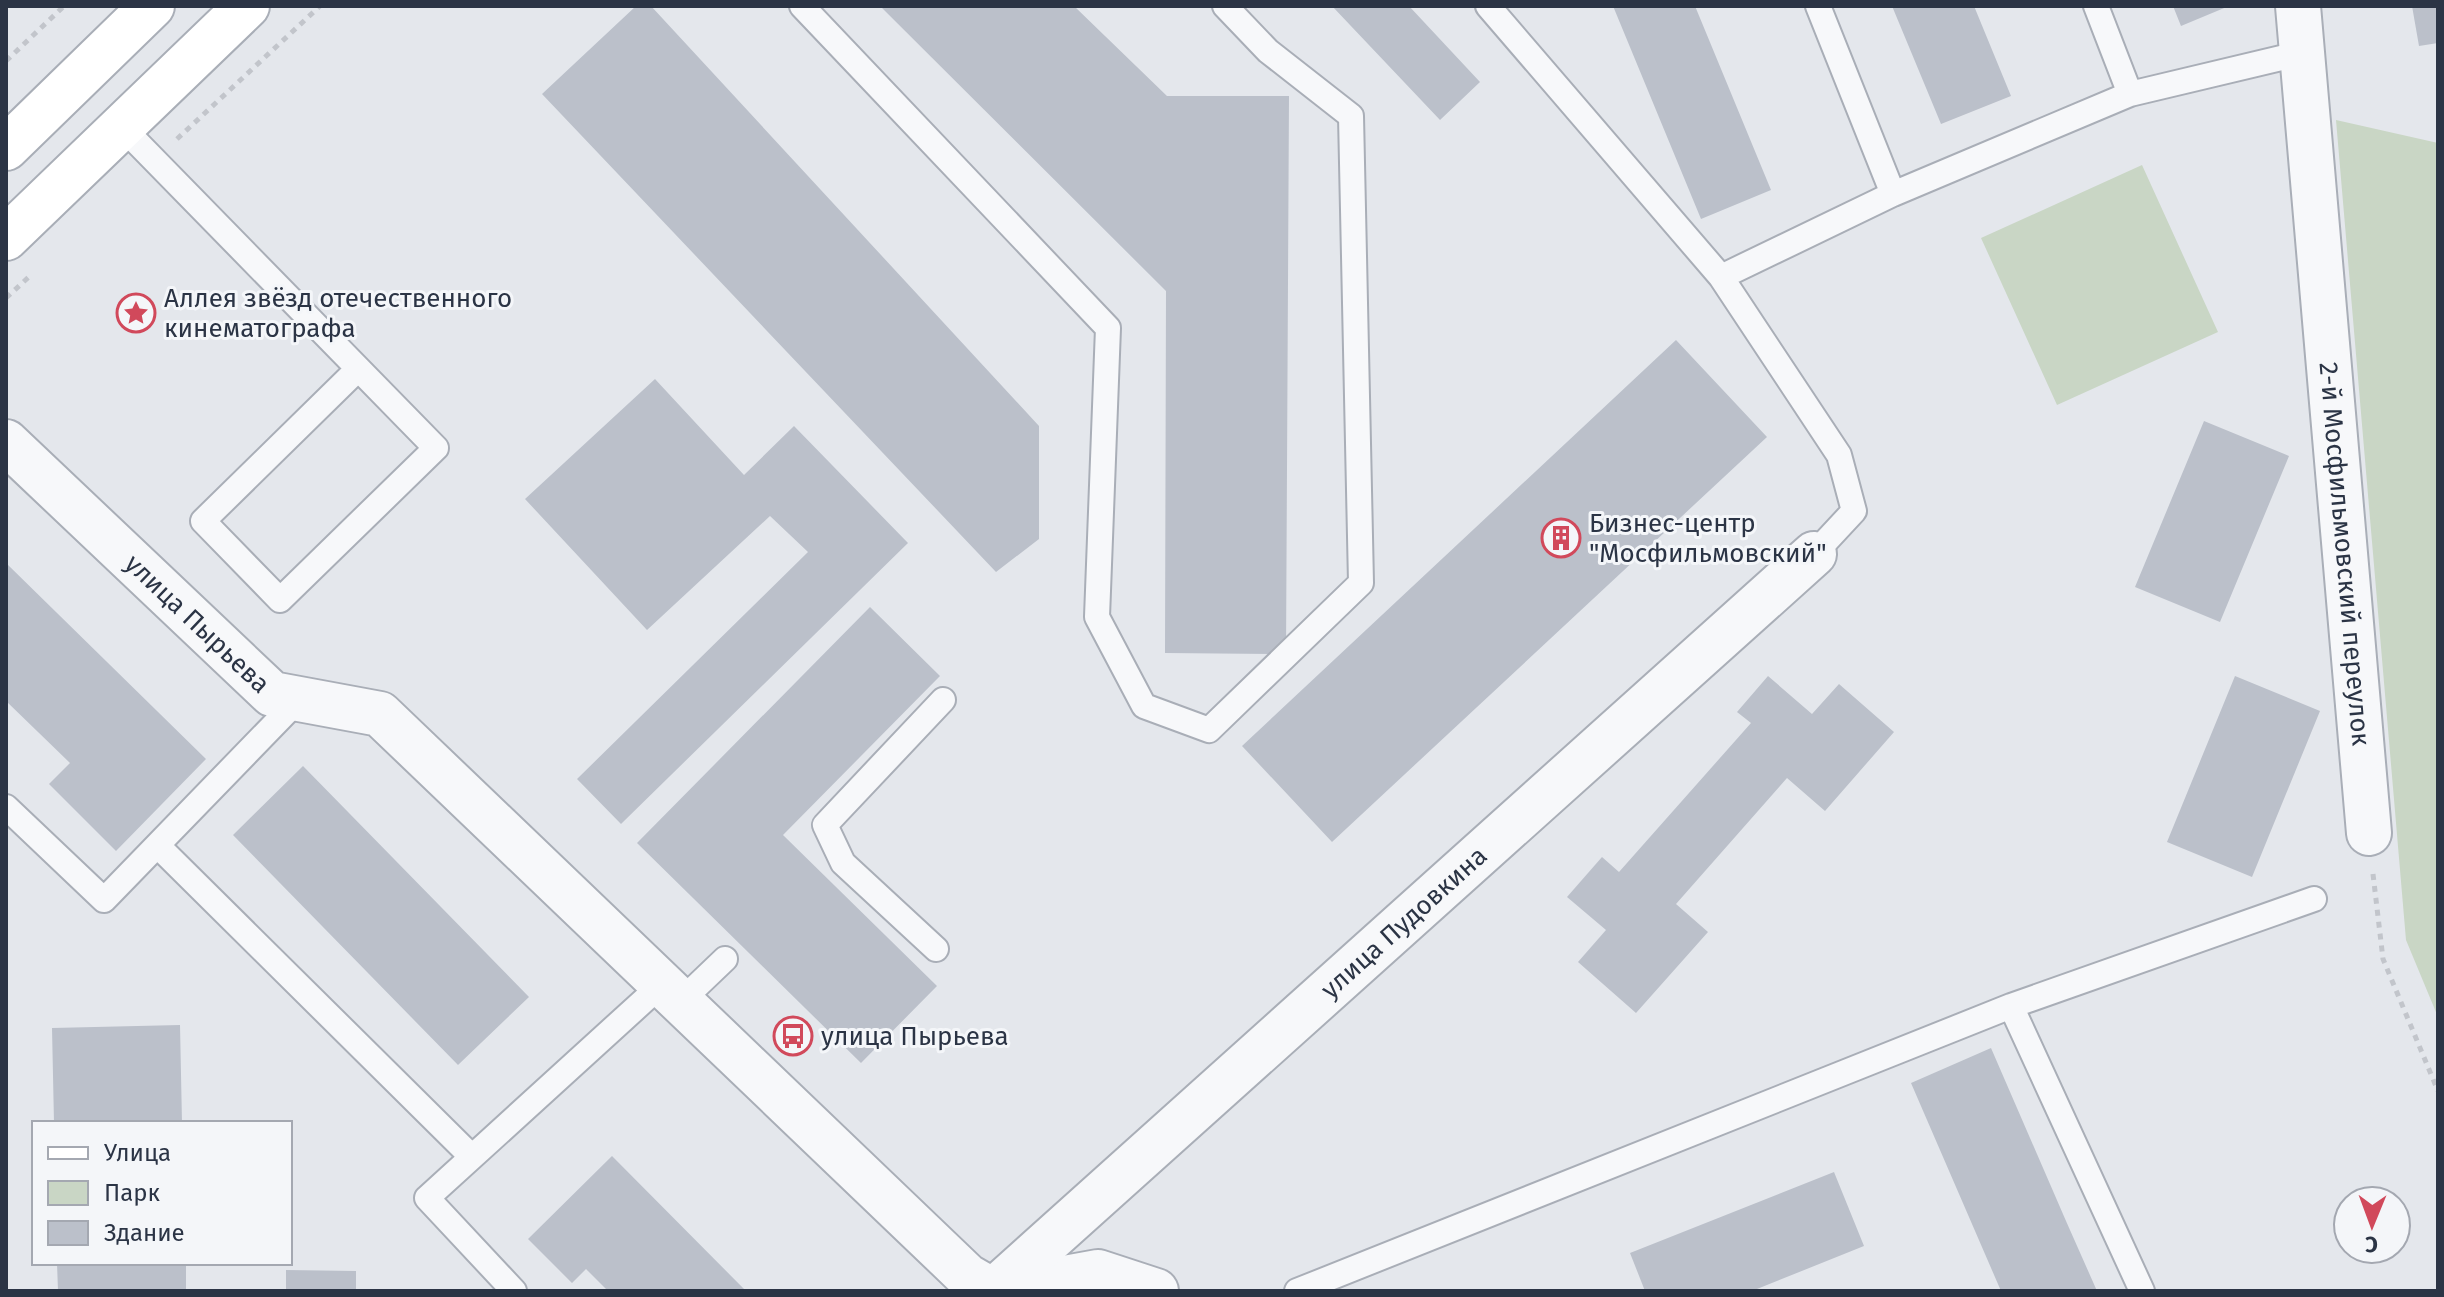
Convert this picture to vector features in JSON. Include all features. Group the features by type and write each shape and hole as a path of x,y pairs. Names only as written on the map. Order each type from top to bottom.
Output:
{"main road":[{"path":"6,148 152,6"},
{"path":"6,238 247,6"}],"street":[{"name":"2-й Мосфильмовский переулок","path":"2298,6 2369,833"},
{"name":"улица Пырьева","path":"6,442 272,694 380,714 967,1276 993,1291"},
{"name":"улица Пудовкина","path":"993,1291 1814,554"},
{"path":"993,1291 1098,1272 1156,1291"}],"lane":[{"path":"802,6 1108,328 1097,617 1144,706 1209,730 1361,583 1351,116 1268,51 1225,6"},
{"path":"1488,6 1721,277 1839,455 1854,511 1814,554"},
{"path":"1818,6 1893,194"},
{"path":"2096,6 2130,94"},
{"path":"1721,277 1893,194 2130,94 2302,53"},
{"path":"122,127 436,448 280,600 203,521 358,369"},
{"path":"6,807 104,900 299,699"},
{"path":"936,949 843,863 825,825 943,700"},
{"path":"158,846 472,1157"},
{"path":"1297,1291 2011,1006 2314,899"},
{"path":"514,1291 427,1198 472,1157 671,993 725,959"},
{"path":"2011,1006 2142,1291"}],"path":[{"path":"6,61 64,6"},
{"path":"2369,833 2383,959 2438,1091"}],"green space":[{"path":"2336,120 2438,143 2438,1017 2406,940"},
{"path":"2142,165 2218,332 2057,405 1981,238"}],"building":[{"path":"636,6 651,6 1039,426 1039,539 996,572 542,94"},
{"path":"880,6 1074,6 1167,96 1289,96 1286,654 1165,653 1166,291"},
{"path":"1332,6 1409,6 1480,82 1440,120"},
{"path":"1613,6 1695,6 1771,190 1701,219"},
{"path":"1892,6 1974,6 2011,96 1941,124"},
{"path":"2173,6 2229,6 2181,26"},
{"path":"2412,6 2438,6 2438,43 2419,46"},
{"name":"Бизнес-центр \"Мосфильмовский\"","path":"1676,340 1767,437 1332,842 1242,746"},
{"path":"655,379 744,475 794,426 908,543 621,824 577,779 808,552 770,516 647,630 525,499"},
{"path":"2204,421 2289,456 2220,622 2135,587"},
{"path":"6,563 206,759 116,851 49,784 70,763 6,701"},
{"path":"870,607 940,676 783,835 937,986 861,1063 637,843"},
{"path":"1768,676 1812,714 1839,684 1894,732 1825,811 1787,778 1676,904 1708,932 1636,1013 1578,962 1606,930 1567,897 1602,857 1619,872 1751,723 1737,712"},
{"path":"2235,676 2320,711 2252,877 2167,842"},
{"path":"303,766 529,997 458,1065 233,835"},
{"path":"180,1025 182,1121 54,1121 52,1028"},
{"path":"1991,1048 2097,1291 2001,1291 1911,1083"},
{"path":"612,1156 746,1291 608,1291 586,1269 572,1283 528,1239"},
{"path":"1834,1172 1864,1246 1752,1291 1645,1291 1630,1253"},
{"path":"57,1265 186,1265 186,1291 58,1291"},
{"path":"286,1270 356,1271 356,1291 286,1291"}],"place":[{"name":"Аллея звёзд отечественного кинематографа","path":"136,313"},
{"name":"Бизнес-центр \"Мосфильмовский\"","path":"1561,538"},
{"name":"улица Пырьева","path":"793,1036"}]}
